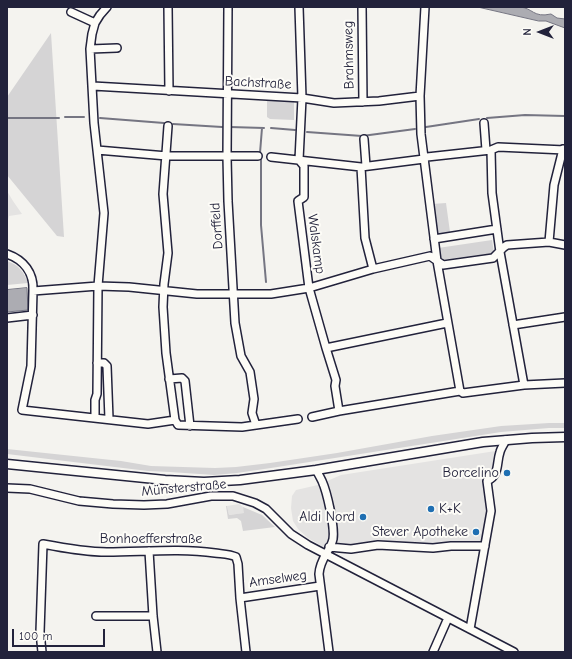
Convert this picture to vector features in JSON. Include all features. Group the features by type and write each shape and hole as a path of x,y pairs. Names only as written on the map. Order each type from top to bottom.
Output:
{"main road":[{"path":"7,464 185,481 240,480 316,470 470,444 532,438 565,437"}],"street":[{"path":"95,418 95,400 97,394 98,286 104,213 94,116 90,49 95,23 107,7"},
{"path":"168,7 169,91"},
{"name":"Dorffeld","path":"228,7 227,157 235,323 241,356 250,372 254,399 252,413 256,425"},
{"name":"Walskamp","path":"299,7 302,98 299,160 304,166 304,196 298,201 299,215 309,288 336,380 335,386 340,411"},
{"name":"Brahmsweg","path":"362,7 363,102"},
{"path":"426,7 420,96 424,159 437,261 460,391"},
{"path":"71,12 95,23"},
{"path":"90,49 117,48"},
{"name":"Bachstraße","path":"93,86 302,98 334,103 378,101 420,96"},
{"path":"484,122 489,150 492,193 500,252 524,384"},
{"path":"168,126 167,156 163,194 168,253 163,291 163,307 166,353 175,420 178,425 242,427 298,419"},
{"path":"364,139 365,238 373,269"},
{"path":"271,158 364,166 489,150 498,147 564,149 554,186 550,242"},
{"path":"97,150 167,156 258,156"},
{"path":"434,239 497,229"},
{"name":"Walskamp","path":"234,294 271,294 309,288 373,269 430,256 443,265 493,258 507,245 550,242 565,246"},
{"path":"7,254 16,257 25,265 32,278 33,315 31,366 22,410 148,424 175,420"},
{"path":"33,291 98,286 128,287 197,294 234,294"},
{"path":"7,318 33,315"},
{"path":"513,325 565,317"},
{"path":"326,348 447,323"},
{"path":"97,363 104,363 107,366 109,419"},
{"path":"169,379 182,378 185,381 190,426"},
{"path":"312,417 460,391 463,393 524,384 565,383"},
{"path":"97,394 108,394"},
{"path":"172,400 187,398"},
{"path":"470,629 491,511 487,481 493,478 496,473 500,451 506,440"},
{"path":"316,470 326,493 332,528 332,539 319,567 320,586 329,652"},
{"name":"Münsterstraße","path":"7,488 30,489 79,501 113,504 167,504 211,496 233,496 250,501 266,508 291,534 308,545 514,652"},
{"name":"Bonhoefferstraße","path":"42,652 40,632 43,544 74,550 106,552 169,550 200,551 227,554 236,557 238,564 246,652"},
{"path":"329,547 351,549 378,545 433,548 451,546 485,546"},
{"path":"149,551 157,652"},
{"name":"Amselweg","path":"240,598 320,586"},
{"path":"96,616 153,616"},
{"path":"433,652 448,618"}],"shaded area":[{"path":"515,6 528,9 540,15 551,14 557,18 565,19 565,28 546,21 539,21 478,7"},
{"path":"51,33 64,237 57,236 7,175 7,97"},
{"path":"267,98 294,102 294,120 270,119 267,117"},
{"path":"7,191 22,214 9,216 7,224"},
{"path":"446,203 450,232 436,234 432,204"},
{"path":"492,240 494,253 440,259 438,248"},
{"path":"7,261 20,269 25,275 28,283 7,285"},
{"path":"27,288 28,310 7,312 7,290"},
{"path":"565,423 565,428 501,432 271,468 214,475 148,471 7,454 7,449 121,461 151,466 215,468 236,467 337,453 432,436 501,426"},
{"path":"502,450 498,468 487,481 489,511 484,544 327,549 308,538 298,529 293,521 291,508 292,496 296,490 318,485 341,475"},
{"path":"239,504 243,507 245,513 229,515 227,506"},
{"path":"226,506 229,515 244,513 243,507 262,515 275,527 243,531 241,521 237,518 228,519"}],"waterway":[{"path":"487,118 525,115 565,116"},
{"path":"65,117 84,117"},
{"path":"7,118 59,118"},
{"path":"100,118 164,123"},
{"path":"426,127 479,119"},
{"path":"173,124 222,127"},
{"path":"230,127 264,128"},
{"path":"260,153 262,128"},
{"path":"271,128 295,130"},
{"path":"307,132 362,136 415,129"},
{"path":"261,159 261,225 266,282"}],"place":[{"name":"Borcelino","path":"507,473"},
{"name":"K+K","path":"431,509"},
{"name":"Aldi Nord","path":"363,517"},
{"name":"Stever Apotheke","path":"476,532"}]}
